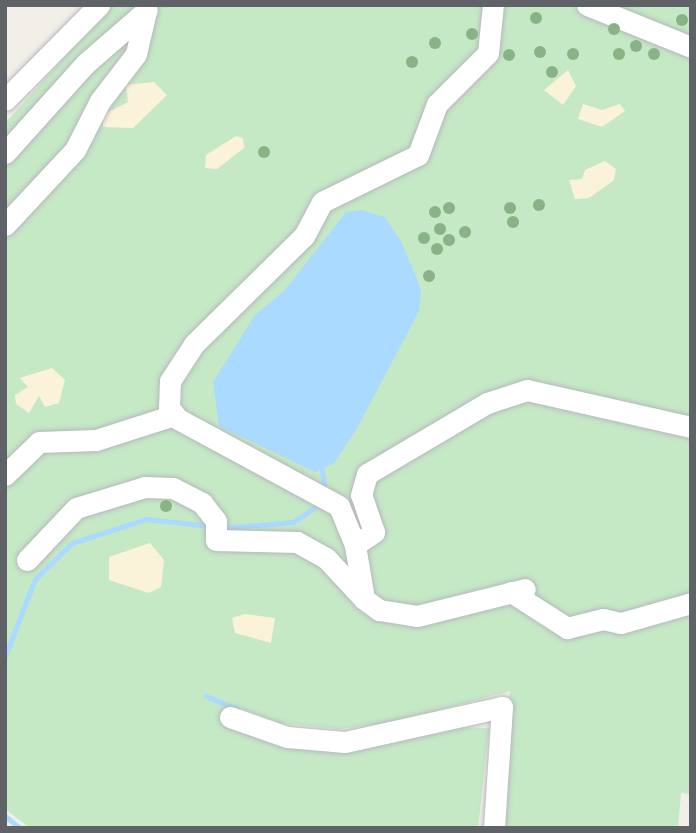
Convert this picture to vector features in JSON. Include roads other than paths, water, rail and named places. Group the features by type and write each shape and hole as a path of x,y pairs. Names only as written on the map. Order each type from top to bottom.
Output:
{"street":[{"path":"5,100 99,5"},
{"path":"174,415 170,381 184,356 304,236 322,202 418,155 437,104 488,53 493,5"},
{"path":"587,5 635,30 691,47"},
{"path":"5,153 85,64 148,8"},
{"path":"5,226 75,150 100,101 136,54 148,8"},
{"path":"355,545 374,533 361,495 367,474 501,397 527,390 691,427"},
{"path":"5,475 39,442 96,440 174,415 324,498 345,513 355,545 364,599"},
{"path":"27,560 76,508 145,487 189,494 216,526 216,540 297,542 326,558 364,599 379,610 417,616 519,590 567,628 603,619 621,623 691,603"},
{"path":"230,717 287,737 345,742 502,707 494,828"}],"water":[{"path":"361,210 385,217 402,243 421,289 419,311 355,432 334,463 315,472 219,426 213,382 255,315 285,290 346,212"}],"waterway":[{"path":"322,470 325,491"},
{"path":"220,528 293,522 321,503"},
{"path":"5,656 35,579 72,543 146,519 210,526"},
{"path":"206,696 237,709"},
{"path":"5,816 20,828"}]}
